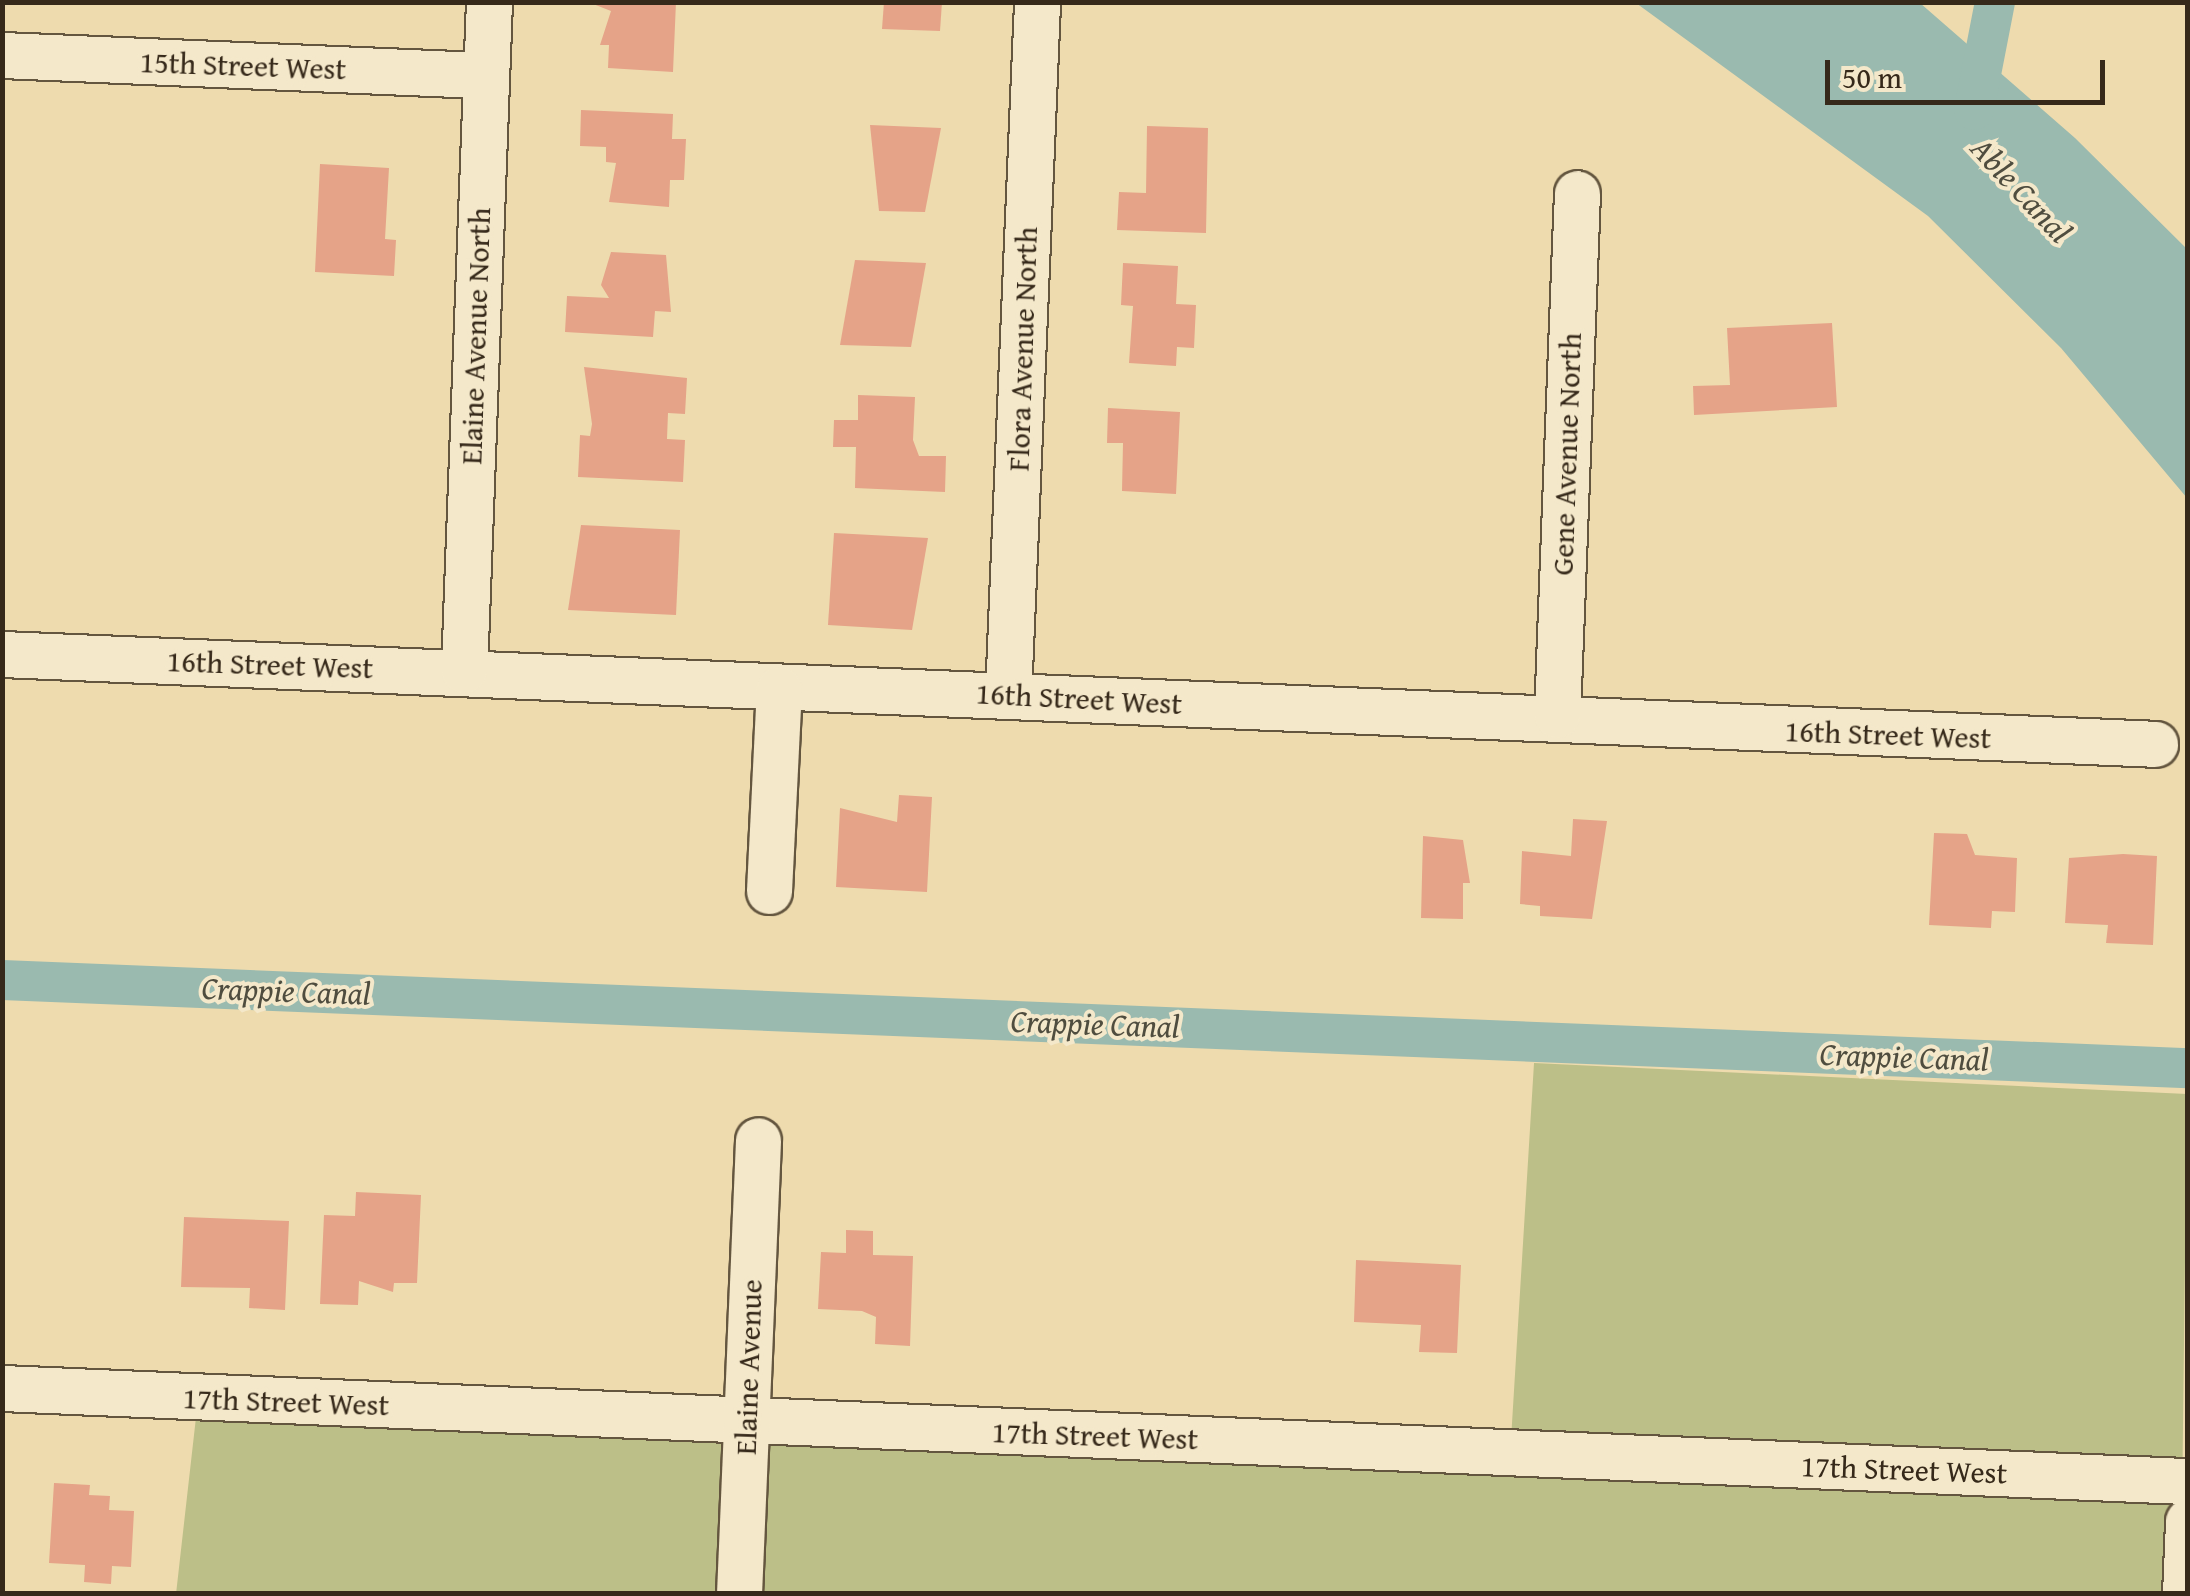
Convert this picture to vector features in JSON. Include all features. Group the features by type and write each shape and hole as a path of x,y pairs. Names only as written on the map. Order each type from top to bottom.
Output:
{"street":[{"name":"Elaine Avenue North","path":"464,670 489,2"},
{"name":"Flora Avenue North","path":"1008,695 1037,2"},
{"name":"15th Street West","path":"2,55 484,76"},
{"name":"Gene Avenue North","path":"1557,715 1577,194"},
{"name":"16th Street West","path":"2,654 464,670 779,689 1557,715 2155,744"},
{"path":"769,890 779,689"},
{"name":"Elaine Avenue","path":"738,1594 758,1140"},
{"name":"17th Street West","path":"2,1388 2188,1481"},
{"path":"2185,1594 2188,1522"}],"green space":[{"path":"1534,1063 2187,1094 2181,1593 176,1594 200,1382 1510,1456"}],"water":[{"name":"Able Canal","path":"1636,3 1920,3 2075,138 2187,249 2187,498 2061,348 1928,216"}],"building":[{"path":"588,2 676,2 673,72 608,68 609,45 600,45 611,11"},
{"path":"884,2 942,2 940,31 882,29"},
{"path":"581,110 673,114 672,139 686,139 684,180 670,180 669,207 609,202 616,163 606,162 606,147 580,146"},
{"path":"870,125 941,128 925,212 879,211"},
{"path":"1147,126 1208,128 1206,233 1117,230 1119,192 1146,193"},
{"path":"320,164 389,168 385,239 396,240 394,276 315,272"},
{"path":"611,252 666,255 671,312 655,311 653,337 565,332 567,296 609,298 601,285"},
{"path":"855,260 926,263 911,347 840,345"},
{"path":"1123,263 1178,266 1176,304 1196,305 1194,348 1177,347 1176,366 1129,363 1133,306 1121,305"},
{"path":"1832,323 1837,407 1694,415 1693,386 1730,385 1727,328"},
{"path":"584,367 687,378 685,414 668,413 667,439 685,440 683,482 578,477 580,435 590,436 592,424"},
{"path":"858,395 915,397 913,440 919,456 946,456 945,492 855,488 856,447 833,447 834,420 858,420"},
{"path":"1108,408 1180,412 1176,494 1122,491 1123,443 1107,443"},
{"path":"581,525 680,530 676,615 568,610"},
{"path":"834,533 928,538 912,630 828,625"},
{"path":"899,795 932,797 927,892 836,887 840,808 897,822"},
{"path":"1573,819 1607,821 1592,919 1540,916 1540,906 1520,904 1522,851 1571,856"},
{"path":"1934,833 1967,834 1975,855 2017,858 2015,912 1992,911 1991,928 1929,925"},
{"path":"1423,836 1463,840 1470,883 1463,883 1463,919 1421,918"},
{"path":"2157,856 2153,945 2106,943 2108,925 2065,923 2069,858"},
{"path":"356,1192 421,1195 417,1283 394,1283 393,1292 359,1281 358,1305 320,1304 324,1215 355,1216"},
{"path":"184,1217 289,1221 285,1310 249,1308 250,1288 181,1287"},
{"path":"846,1230 873,1231 873,1255 913,1256 910,1346 875,1344 876,1317 862,1311 818,1309 821,1252 846,1253"},
{"path":"1356,1260 1461,1265 1457,1353 1419,1352 1421,1325 1354,1322"},
{"path":"54,1483 90,1485 89,1495 110,1496 109,1510 134,1511 131,1567 112,1566 111,1584 84,1582 85,1565 49,1563"}],"waterway":[{"path":"1974,110 1995,2"},
{"name":"Crappie Canal","path":"2,980 2188,1068"}]}
